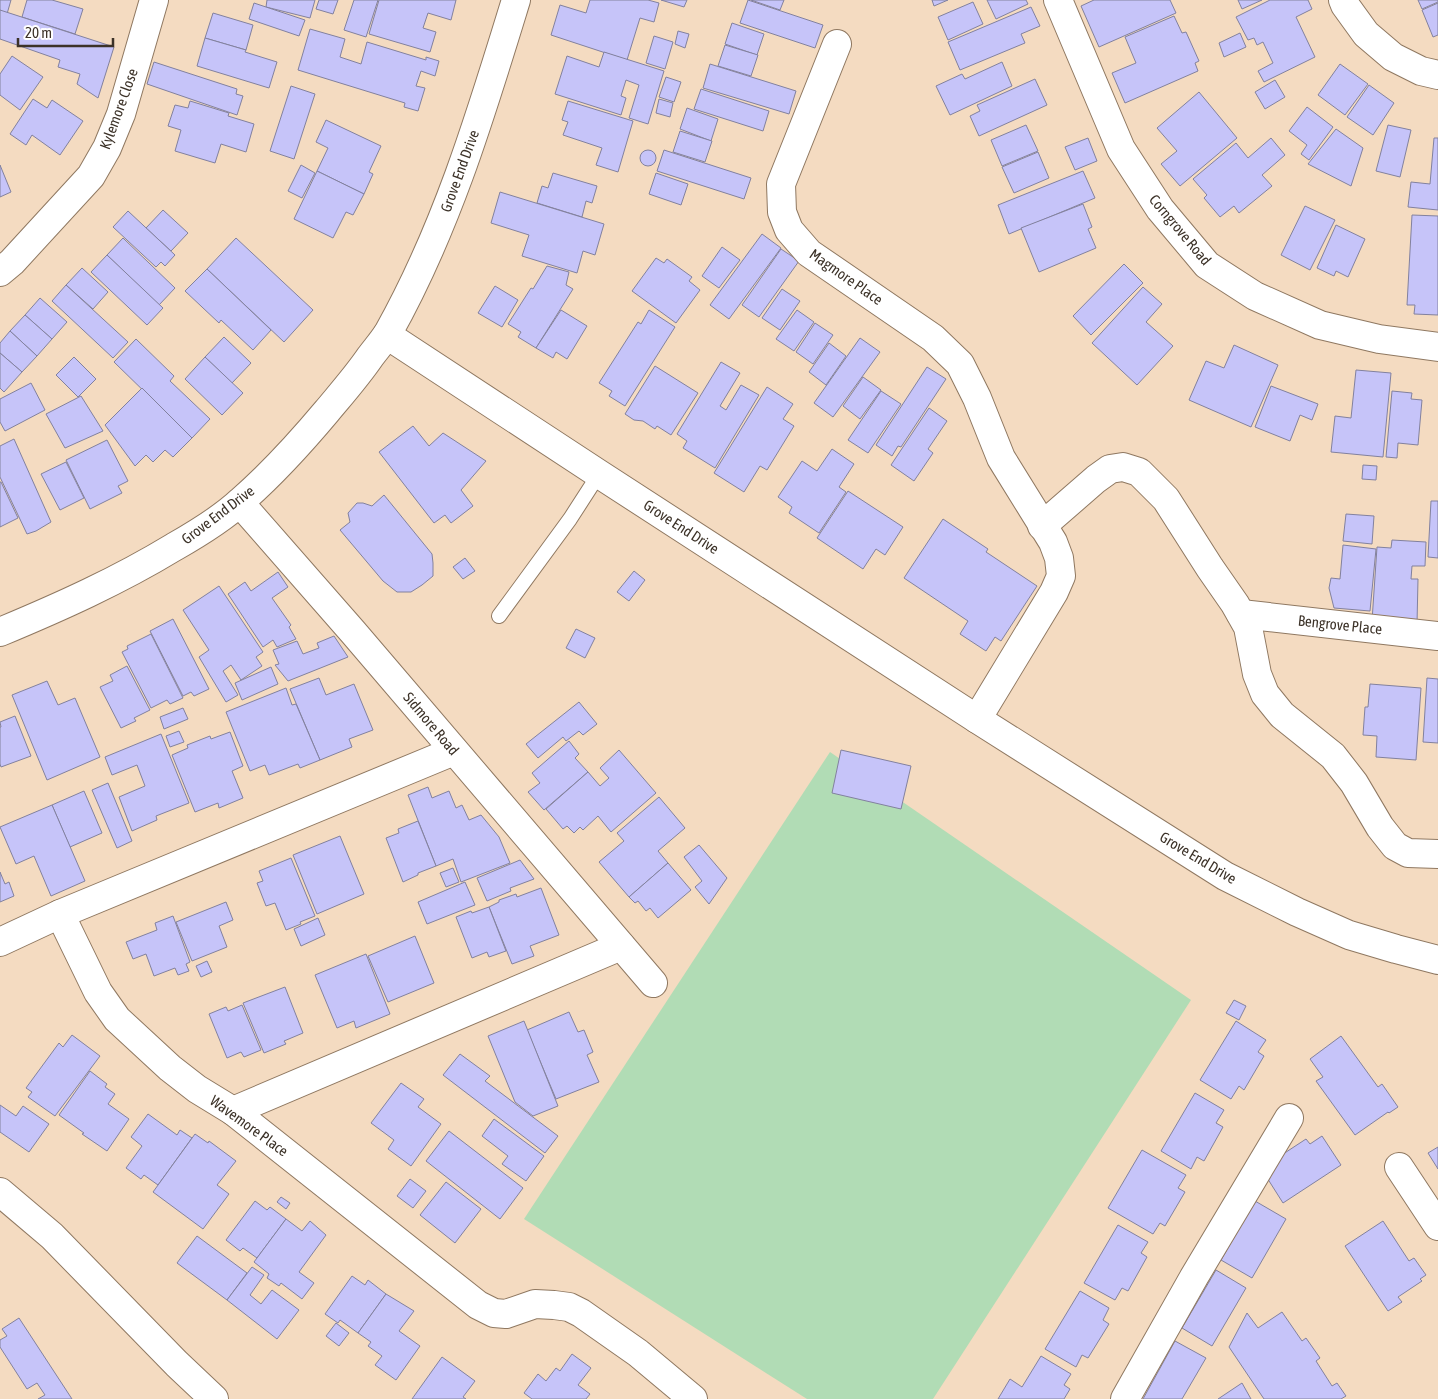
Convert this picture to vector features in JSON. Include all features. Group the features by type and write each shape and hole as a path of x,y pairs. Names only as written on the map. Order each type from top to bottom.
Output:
{"street":[{"name":"Kylemore Close","path":"0,272 12,262 91,176 107,148 121,114 154,0"},
{"name":"Grove End Drive","path":"0,632 69,603 142,566 192,536 240,502 278,466 352,382 387,335 418,274 447,209 516,0"},
{"name":"Corngrove Road","path":"1058,0 1121,149 1160,210 1207,265 1255,296 1320,325 1379,339 1438,347"},
{"path":"1343,0 1366,34 1393,57 1421,71 1438,75"},
{"name":"Magmore Place","path":"837,44 781,184 782,212 789,230 809,253 933,338 960,364 977,398 1001,458 1042,526"},
{"name":"Grove End Drive","path":"387,335 977,719 1225,876 1297,912 1349,934 1438,960"},
{"path":"977,719 1054,592 1061,576 1059,558 1053,542 1042,526 1096,478 1110,469 1123,468 1139,472 1166,499 1241,614 1248,627 1257,674 1265,694 1282,715 1333,756 1354,783 1380,827 1395,846 1408,853 1438,854"},
{"name":"Sidmore Road","path":"240,502 653,983"},
{"name":"Bengrove Place","path":"1241,614 1438,636"},
{"path":"0,942 60,914 454,751"},
{"name":"Wavemore Place","path":"60,914 98,992 117,1020 170,1068 233,1111 478,1305 494,1314 506,1314 535,1304 569,1307 581,1313 638,1353 693,1399"},
{"path":"233,1111 621,946"},
{"path":"1125,1399 1194,1277 1289,1118"},
{"path":"1399,1167 1438,1226"},
{"path":"0,1192 52,1236 177,1364 214,1399"}],"lane":[{"path":"499,616 570,519 599,474"}],"green space":[{"path":"830,752 1191,1000 933,1399 807,1399 524,1219"}],"building":[{"path":"0,0 11,0 7,14 0,11"},
{"path":"27,0 52,0 83,9 75,34 22,17"},
{"path":"267,0 315,0 310,18 266,7"},
{"path":"319,0 338,0 333,14 316,9"},
{"path":"354,0 378,0 366,37 344,30"},
{"path":"379,0 456,0 451,20 428,13 423,28 436,32 430,52 369,34"},
{"path":"590,0 648,0 659,3 654,22 640,18 627,60 551,35 560,5 586,13"},
{"path":"661,0 687,0 684,7"},
{"path":"748,0 823,25 815,48 740,23"},
{"path":"751,0 784,0 780,10"},
{"path":"932,0 948,0 934,6"},
{"path":"987,0 1026,0 1028,4 996,19"},
{"path":"1094,0 1170,0 1176,13 1099,47 1081,6"},
{"path":"1238,0 1262,0 1242,9"},
{"path":"1270,0 1308,0 1312,9 1296,17 1315,57 1264,82 1258,71 1273,63 1263,42 1257,45 1254,38 1248,40 1236,17"},
{"path":"1418,0 1438,0 1438,2 1422,9"},
{"path":"973,2 983,24 948,40 938,17"},
{"path":"254,3 305,20 299,36 249,19"},
{"path":"1438,3 1438,35 1433,37 1422,10"},
{"path":"1031,7 1040,26 1021,34 1025,43 960,70 948,42"},
{"path":"0,10 114,47 98,98 77,84 80,74 58,67 60,60 0,39"},
{"path":"213,13 253,25 246,50 205,38"},
{"path":"1174,16 1182,33 1186,32 1199,61 1195,63 1198,71 1125,103 1112,73 1136,63 1125,37"},
{"path":"732,23 764,34 757,55 725,44"},
{"path":"310,29 345,39 340,57 361,64 367,42 426,60 426,57 439,61 435,76 421,71 416,86 425,88 418,111 404,107 405,103 298,70"},
{"path":"678,31 689,34 685,48 675,44"},
{"path":"1240,33 1246,47 1224,57 1219,43"},
{"path":"654,36 673,42 665,69 646,63"},
{"path":"205,38 246,50 245,52 277,62 269,88 197,66"},
{"path":"725,45 758,55 751,76 718,66"},
{"path":"604,52 664,71 648,124 629,118 639,85 626,80 621,96 626,98 621,115 555,94 567,56 599,67"},
{"path":"12,56 43,77 20,110 0,95 0,74"},
{"path":"154,62 237,89 236,94 243,96 237,115 147,84"},
{"path":"1002,62 1012,86 950,115 936,86 962,74 965,79"},
{"path":"710,64 796,91 789,114 703,88"},
{"path":"1340,64 1368,84 1345,115 1318,95"},
{"path":"666,77 681,82 674,102 659,97"},
{"path":"1035,79 1047,105 979,136 970,116 980,111 977,105"},
{"path":"1275,80 1285,97 1265,109 1255,92"},
{"path":"1369,85 1394,103 1373,135 1347,117"},
{"path":"291,86 315,94 294,159 270,151"},
{"path":"701,89 769,111 763,131 694,109"},
{"path":"1199,92 1237,138 1180,186 1161,164 1177,151 1157,128"},
{"path":"33,99 47,108 52,100 83,121 60,155 32,135 26,145 10,134"},
{"path":"659,99 673,103 670,117 656,113"},
{"path":"190,101 229,113 228,116 254,124 246,152 221,144 215,163 175,151 181,130 168,126 175,105 188,108"},
{"path":"568,101 633,121 618,172 596,165 602,148 563,135 568,122 562,120"},
{"path":"1307,107 1333,127 1309,160 1301,154 1307,145 1289,131"},
{"path":"687,108 718,119 711,141 680,129"},
{"path":"326,120 381,146 369,172 373,174 364,194 317,171 328,148 316,142"},
{"path":"1026,125 1038,151 1002,166 991,140"},
{"path":"1388,125 1411,130 1400,177 1376,171"},
{"path":"1336,129 1363,148 1351,186 1308,164"},
{"path":"680,131 712,141 705,162 673,152"},
{"path":"1088,138 1097,161 1075,170 1065,147"},
{"path":"1271,138 1285,155 1262,175 1272,186 1239,213 1234,206 1220,217 1204,198 1207,195 1193,179 1236,143 1248,158"},
{"path":"1434,138 1438,138 1438,210 1408,207 1411,182 1430,184"},
{"path":"648,150 654,152 656,158 654,164 648,166 642,164 640,158 642,152"},
{"path":"664,150 751,178 744,199 657,171"},
{"path":"1038,152 1049,178 1014,193 1002,167"},
{"path":"0,165 11,192 0,197"},
{"path":"301,165 315,173 302,198 288,191"},
{"path":"317,171 364,194 353,215 346,212 333,238 294,219"},
{"path":"1083,171 1095,198 1009,234 998,205"},
{"path":"553,173 597,186 592,203 586,201 582,217 537,203 542,186 548,188"},
{"path":"656,173 688,184 681,205 649,194"},
{"path":"500,192 604,224 595,255 583,251 577,273 522,256 529,235 491,223"},
{"path":"1083,204 1092,227 1088,229 1096,248 1039,272 1021,228"},
{"path":"1305,206 1335,220 1310,270 1281,255"},
{"path":"163,210 188,233 171,251 146,228"},
{"path":"128,211 175,255 165,266 161,262 156,267 113,227"},
{"path":"1412,215 1438,216 1438,315 1414,314 1415,305 1407,305"},
{"path":"1336,225 1365,239 1348,277 1336,271 1334,276 1317,268"},
{"path":"762,234 781,248 729,319 710,305"},
{"path":"123,238 175,288 159,305 107,255"},
{"path":"236,238 313,310 284,342 207,269"},
{"path":"722,247 740,260 719,288 702,276"},
{"path":"781,249 799,261 759,317 742,305"},
{"path":"107,255 163,308 147,325 91,272"},
{"path":"656,258 664,263 667,259 692,277 689,281 700,290 676,323 632,291"},
{"path":"1124,264 1143,283 1091,335 1073,316"},
{"path":"547,266 569,272 566,285 573,289 536,348 518,337 521,332 508,324"},
{"path":"82,268 108,292 93,309 66,285"},
{"path":"207,269 271,330 253,350 221,320 219,323 185,291"},
{"path":"66,285 128,342 113,358 52,301"},
{"path":"495,286 518,300 502,327 478,313"},
{"path":"1143,287 1162,304 1146,322 1173,346 1137,385 1092,343"},
{"path":"782,289 800,301 780,330 762,318"},
{"path":"40,298 67,322 52,339 25,315"},
{"path":"561,310 587,326 567,359 556,352 553,358 536,348"},
{"path":"649,310 675,327 625,406 609,396 612,391 599,383 638,322 641,324"},
{"path":"797,310 814,322 794,351 776,339"},
{"path":"25,315 52,339 37,356 10,331"},
{"path":"815,323 833,335 813,364 796,352"},
{"path":"10,331 37,356 22,372 0,353 0,343"},
{"path":"224,337 251,363 232,383 205,357"},
{"path":"860,338 880,352 833,417 814,403"},
{"path":"136,339 174,376 170,381 210,419 192,438 114,362"},
{"path":"829,343 846,356 826,385 809,372"},
{"path":"1234,345 1278,365 1251,427 1189,400 1206,361 1224,368"},
{"path":"0,353 22,372 4,392 0,388"},
{"path":"74,357 96,379 78,397 56,375"},
{"path":"205,357 243,393 222,415 185,379"},
{"path":"721,362 740,373 720,406 726,410 741,385 759,395 715,468 683,448 687,441 677,434"},
{"path":"655,366 698,393 671,435 657,426 655,429 643,421 634,420 625,414"},
{"path":"927,367 946,379 901,447 898,446 892,456 876,445"},
{"path":"1356,370 1391,373 1383,457 1331,452 1335,416 1351,418"},
{"path":"863,377 881,390 860,419 843,406"},
{"path":"31,383 45,410 5,431 0,422 0,399"},
{"path":"1271,386 1318,404 1312,420 1300,415 1290,441 1255,427"},
{"path":"767,387 793,404 783,419 794,426 767,470 760,466 744,492 714,473"},
{"path":"142,388 192,438 173,457 165,450 153,462 146,455 135,466 105,425"},
{"path":"881,391 901,404 868,453 848,440"},
{"path":"1392,391 1412,393 1411,399 1422,400 1418,445 1398,443 1397,458 1386,457"},
{"path":"81,396 103,431 65,448 46,414"},
{"path":"929,408 947,421 928,449 933,453 914,481 891,465"},
{"path":"413,426 429,446 443,433 486,461 461,490 473,506 451,523 445,515 434,523 379,452"},
{"path":"14,439 51,522 27,534 0,477 0,446"},
{"path":"107,440 128,481 118,486 122,493 90,509 66,460"},
{"path":"832,449 854,464 839,487 846,492 819,533 789,513 792,507 778,497 802,461 817,471"},
{"path":"66,462 84,498 60,510 41,474"},
{"path":"1363,465 1377,466 1376,480 1362,479"},
{"path":"0,482 18,518 0,527"},
{"path":"848,491 903,527 885,555 876,549 863,569 817,538"},
{"path":"384,495 432,554 433,576 411,592 397,592 383,581 340,530 350,522 348,513 357,503 372,506"},
{"path":"1431,501 1438,501 1438,558 1428,557"},
{"path":"1346,514 1374,516 1372,544 1343,541"},
{"path":"943,519 988,549 986,552 1037,586 1001,641 995,637 986,651 960,634 968,621 904,578"},
{"path":"1392,540 1426,542 1425,566 1412,566 1411,579 1418,579 1417,624 1372,621 1377,547 1391,548"},
{"path":"1343,545 1376,549 1370,611 1334,608 1329,588 1331,578 1340,579"},
{"path":"465,558 475,571 463,579 453,567"},
{"path":"634,571 645,580 629,601 617,592"},
{"path":"278,572 288,587 272,598 291,625 289,627 296,639 277,647 273,640 263,647 228,594 245,582 251,591"},
{"path":"219,586 263,652 256,657 262,666 241,680 231,665 223,671 238,695 226,702 199,657 209,650 183,610"},
{"path":"173,619 209,689 194,696 191,692 183,696 150,631"},
{"path":"576,629 595,638 585,658 566,648"},
{"path":"151,634 183,698 170,704 167,700 151,708 122,652 128,649 127,646"},
{"path":"334,636 348,657 288,681 275,665 279,664 273,650 297,641 303,654 319,648 317,643"},
{"path":"127,666 150,710 134,718 136,721 121,728 100,687 113,681 110,675"},
{"path":"271,667 278,684 242,700 235,683"},
{"path":"319,678 326,695 354,684 373,730 349,739 352,747 320,760 290,689"},
{"path":"1427,678 1438,679 1438,743 1423,742"},
{"path":"47,681 58,705 75,698 100,757 47,780 12,695"},
{"path":"1370,684 1421,688 1416,760 1376,757 1377,736 1363,735 1365,707 1368,707"},
{"path":"286,688 292,705 296,704 320,760 300,768 298,764 269,775 265,765 250,771 226,712"},
{"path":"579,702 597,724 583,735 579,731 566,741 563,737 538,758 526,744"},
{"path":"183,708 188,719 164,729 160,717"},
{"path":"15,716 31,756 1,767 0,722"},
{"path":"179,731 184,742 170,747 166,736"},
{"path":"230,732 243,766 232,771 243,798 219,808 218,803 195,812 172,755 188,748 187,745 210,736 211,739"},
{"path":"161,734 189,803 156,816 157,820 132,831 119,797 145,786 137,765 112,775 105,757"},
{"path":"569,741 579,754 575,758 588,772 544,810 528,792 540,783 532,773"},
{"path":"619,750 656,793 611,832 598,816 583,830 580,827 574,833 567,826 563,829 546,809 588,772 600,786 609,778 600,768"},
{"path":"841,750 911,766 901,809 832,793"},
{"path":"108,783 132,841 117,848 92,790"},
{"path":"428,787 432,798 449,791 456,808 462,805 469,820 481,815 499,837 510,863 461,882 453,859 436,866 408,795"},
{"path":"84,791 102,833 70,847 52,805"},
{"path":"659,797 685,828 658,851 668,863 629,897 599,862 624,841 617,833"},
{"path":"52,805 85,881 51,896 34,856 16,864 0,827"},
{"path":"418,821 436,866 418,873 418,875 403,882 386,838 399,833 398,829"},
{"path":"340,836 364,894 317,914 293,855"},
{"path":"699,845 727,878 709,904 695,887 702,881 684,857"},
{"path":"291,858 315,916 286,930 275,903 266,906 257,883 263,881 259,871"},
{"path":"520,860 534,879 510,888 511,891 487,901 477,878"},
{"path":"668,863 691,890 658,918 650,908 646,911 638,901 635,903 629,897"},
{"path":"453,868 459,882 446,887 440,873"},
{"path":"0,872 5,884 9,882 14,896 0,902"},
{"path":"465,882 475,905 427,924 418,902"},
{"path":"541,888 559,935 530,946 534,956 512,964 489,907 499,902 499,900 516,894 517,897"},
{"path":"226,902 233,920 219,926 227,947 192,961 176,922"},
{"path":"489,907 506,951 489,957 487,952 472,958 456,917"},
{"path":"173,916 190,962 186,964 189,971 178,975 175,968 154,976 146,954 133,959 126,942 157,930 155,923"},
{"path":"318,918 325,935 301,946 294,929"},
{"path":"415,936 434,983 388,1002 368,956"},
{"path":"366,954 390,1014 356,1028 354,1021 337,1028 315,975"},
{"path":"207,961 212,972 201,977 196,966"},
{"path":"285,987 303,1033 284,1041 286,1044 264,1053 243,1003"},
{"path":"1234,1000 1246,1006 1239,1020 1226,1013"},
{"path":"242,1005 261,1050 244,1057 241,1052 227,1058 209,1014 226,1007 228,1011"},
{"path":"569,1012 578,1032 584,1030 593,1052 587,1055 599,1082 556,1099 527,1030"},
{"path":"524,1021 558,1106 533,1116 515,1102 488,1036"},
{"path":"1236,1021 1266,1040 1258,1052 1264,1056 1244,1090 1239,1086 1231,1099 1200,1080"},
{"path":"72,1035 100,1056 55,1116 28,1097 32,1092 26,1088 59,1043 63,1047"},
{"path":"1341,1036 1378,1087 1382,1084 1398,1107 1355,1135 1316,1081 1323,1077 1310,1059"},
{"path":"460,1054 490,1076 485,1081 558,1136 545,1153 443,1075"},
{"path":"90,1071 107,1084 105,1087 115,1094 108,1104 129,1119 107,1151 59,1115"},
{"path":"401,1083 424,1099 418,1107 441,1124 411,1166 388,1149 394,1140 371,1123"},
{"path":"1195,1093 1224,1110 1216,1123 1223,1127 1204,1161 1197,1157 1191,1169 1161,1151"},
{"path":"0,1105 16,1116 23,1106 49,1124 29,1152 0,1132"},
{"path":"148,1114 177,1135 180,1130 192,1138 158,1185 144,1175 141,1179 126,1168 142,1146 131,1137"},
{"path":"494,1119 544,1156 526,1181 502,1164 508,1156 482,1136"},
{"path":"449,1131 523,1188 500,1219 426,1161"},
{"path":"195,1134 208,1143 209,1141 236,1161 217,1185 229,1194 203,1229 153,1192"},
{"path":"1322,1136 1341,1165 1283,1203 1264,1173 1274,1160 1306,1139 1310,1144"},
{"path":"1438,1147 1438,1169 1428,1153"},
{"path":"1142,1150 1186,1175 1178,1188 1185,1192 1165,1226 1160,1223 1153,1234 1108,1208"},
{"path":"410,1179 426,1191 413,1208 397,1196"},
{"path":"446,1182 481,1209 455,1243 420,1215"},
{"path":"281,1197 290,1203 286,1209 277,1202"},
{"path":"255,1201 267,1210 270,1207 286,1219 257,1258 243,1248 240,1251 226,1240"},
{"path":"1255,1201 1286,1219 1252,1278 1221,1260"},
{"path":"286,1219 302,1231 310,1221 326,1235 299,1272 314,1283 302,1299 281,1283 279,1286 267,1278 269,1274 254,1262"},
{"path":"1383,1221 1409,1261 1414,1258 1426,1275 1420,1279 1422,1281 1398,1297 1402,1302 1388,1311 1345,1246"},
{"path":"1118,1225 1148,1242 1141,1253 1147,1257 1128,1291 1122,1288 1115,1300 1084,1283"},
{"path":"197,1236 247,1273 227,1300 177,1263"},
{"path":"252,1267 264,1275 250,1295 261,1304 272,1290 299,1310 277,1339 227,1300"},
{"path":"1216,1270 1246,1288 1212,1346 1182,1328"},
{"path":"352,1276 365,1285 368,1280 386,1294 358,1333 340,1320 338,1323 325,1314"},
{"path":"1080,1291 1109,1308 1103,1320 1109,1324 1088,1358 1082,1355 1076,1367 1045,1349"},
{"path":"386,1294 414,1311 399,1331 420,1346 396,1380 375,1365 382,1356 368,1346 371,1342 358,1333"},
{"path":"1282,1312 1302,1341 1306,1338 1320,1358 1316,1361 1332,1386 1337,1383 1346,1396 1341,1399 1264,1399 1229,1347 1247,1313 1258,1328"},
{"path":"19,1318 72,1399 38,1399 45,1395 37,1383 27,1389 0,1347 0,1340 7,1336 2,1329"},
{"path":"336,1323 349,1333 339,1346 326,1336"},
{"path":"1175,1341 1206,1358 1182,1399 1143,1399"},
{"path":"572,1354 591,1368 578,1385 590,1394 586,1399 532,1399 524,1393 538,1374 546,1381 556,1368 560,1371"},
{"path":"1041,1356 1071,1374 1064,1385 1070,1389 1064,1399 998,1399 1010,1379 1022,1387"},
{"path":"442,1357 475,1381 463,1397 466,1399 412,1399"},
{"path":"1242,1383 1251,1399 1218,1399"}]}
